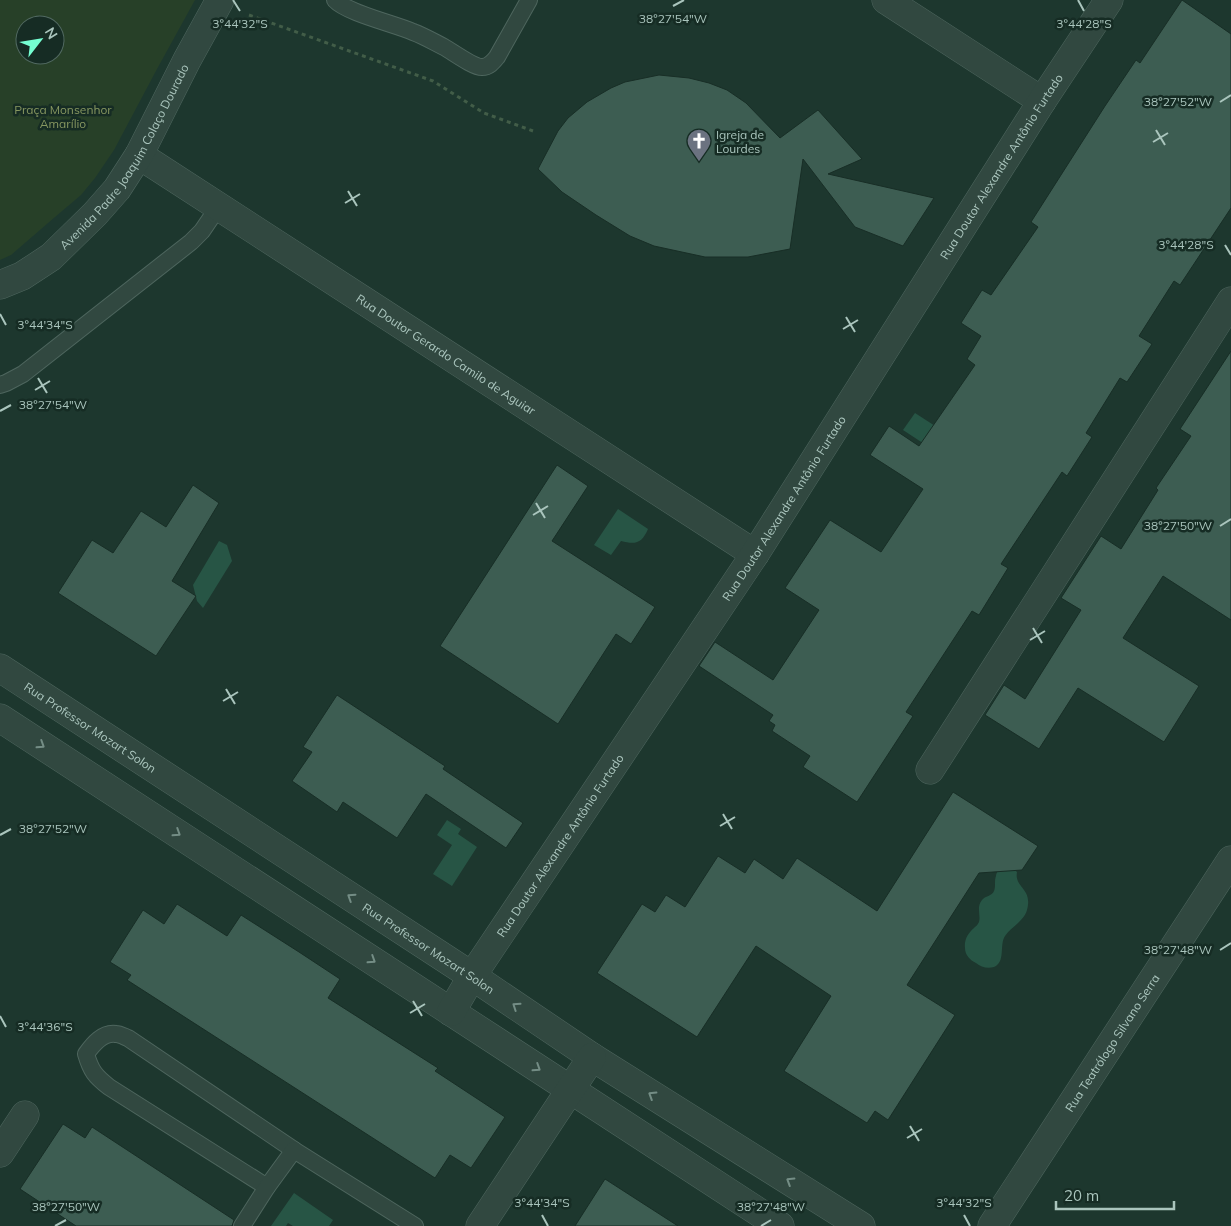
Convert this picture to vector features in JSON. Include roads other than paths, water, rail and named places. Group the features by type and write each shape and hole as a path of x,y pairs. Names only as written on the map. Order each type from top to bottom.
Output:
{"street":[{"path":"886,0 1042,102"},
{"name":"Rua Doutor Alexandre Antônio Furtado","path":"451,1012 472,976 755,554 1042,102 1109,0"},
{"name":"Avenida Padre Joaquim Colaço Dourado","path":"0,285 22,276 51,256 95,214 117,189 139,155 219,2"},
{"name":"Rua Doutor Gerardo Camilo de Aguiar","path":"139,155 755,554"},
{"path":"930,770 1229,308"},
{"name":"Rua Professor Mozart Solon","path":"0,668 472,976 592,1057 861,1226"},
{"path":"0,718 780,1226"},
{"name":"Rua Teatrólogo Silvano Serra","path":"992,1226 1231,860"},
{"path":"480,1226 592,1057"},
{"path":"0,1152 25,1115"}],"lane":[{"path":"335,0 348,9 414,32 444,47 474,66 482,67 490,64 497,57 529,0"},
{"path":"0,384 23,374 191,242 202,231 219,206"},
{"path":"267,1187 109,1087 97,1077 90,1066 86,1054 93,1044 105,1036 116,1034 128,1038 294,1150 414,1226"},
{"path":"242,1226 294,1150"}],"place":[{"name":"Igreja de Lourdes","path":"699,162"}],"park label":[{"name":"Praça Monsenhor Amarílio","path":"63,116"}]}
